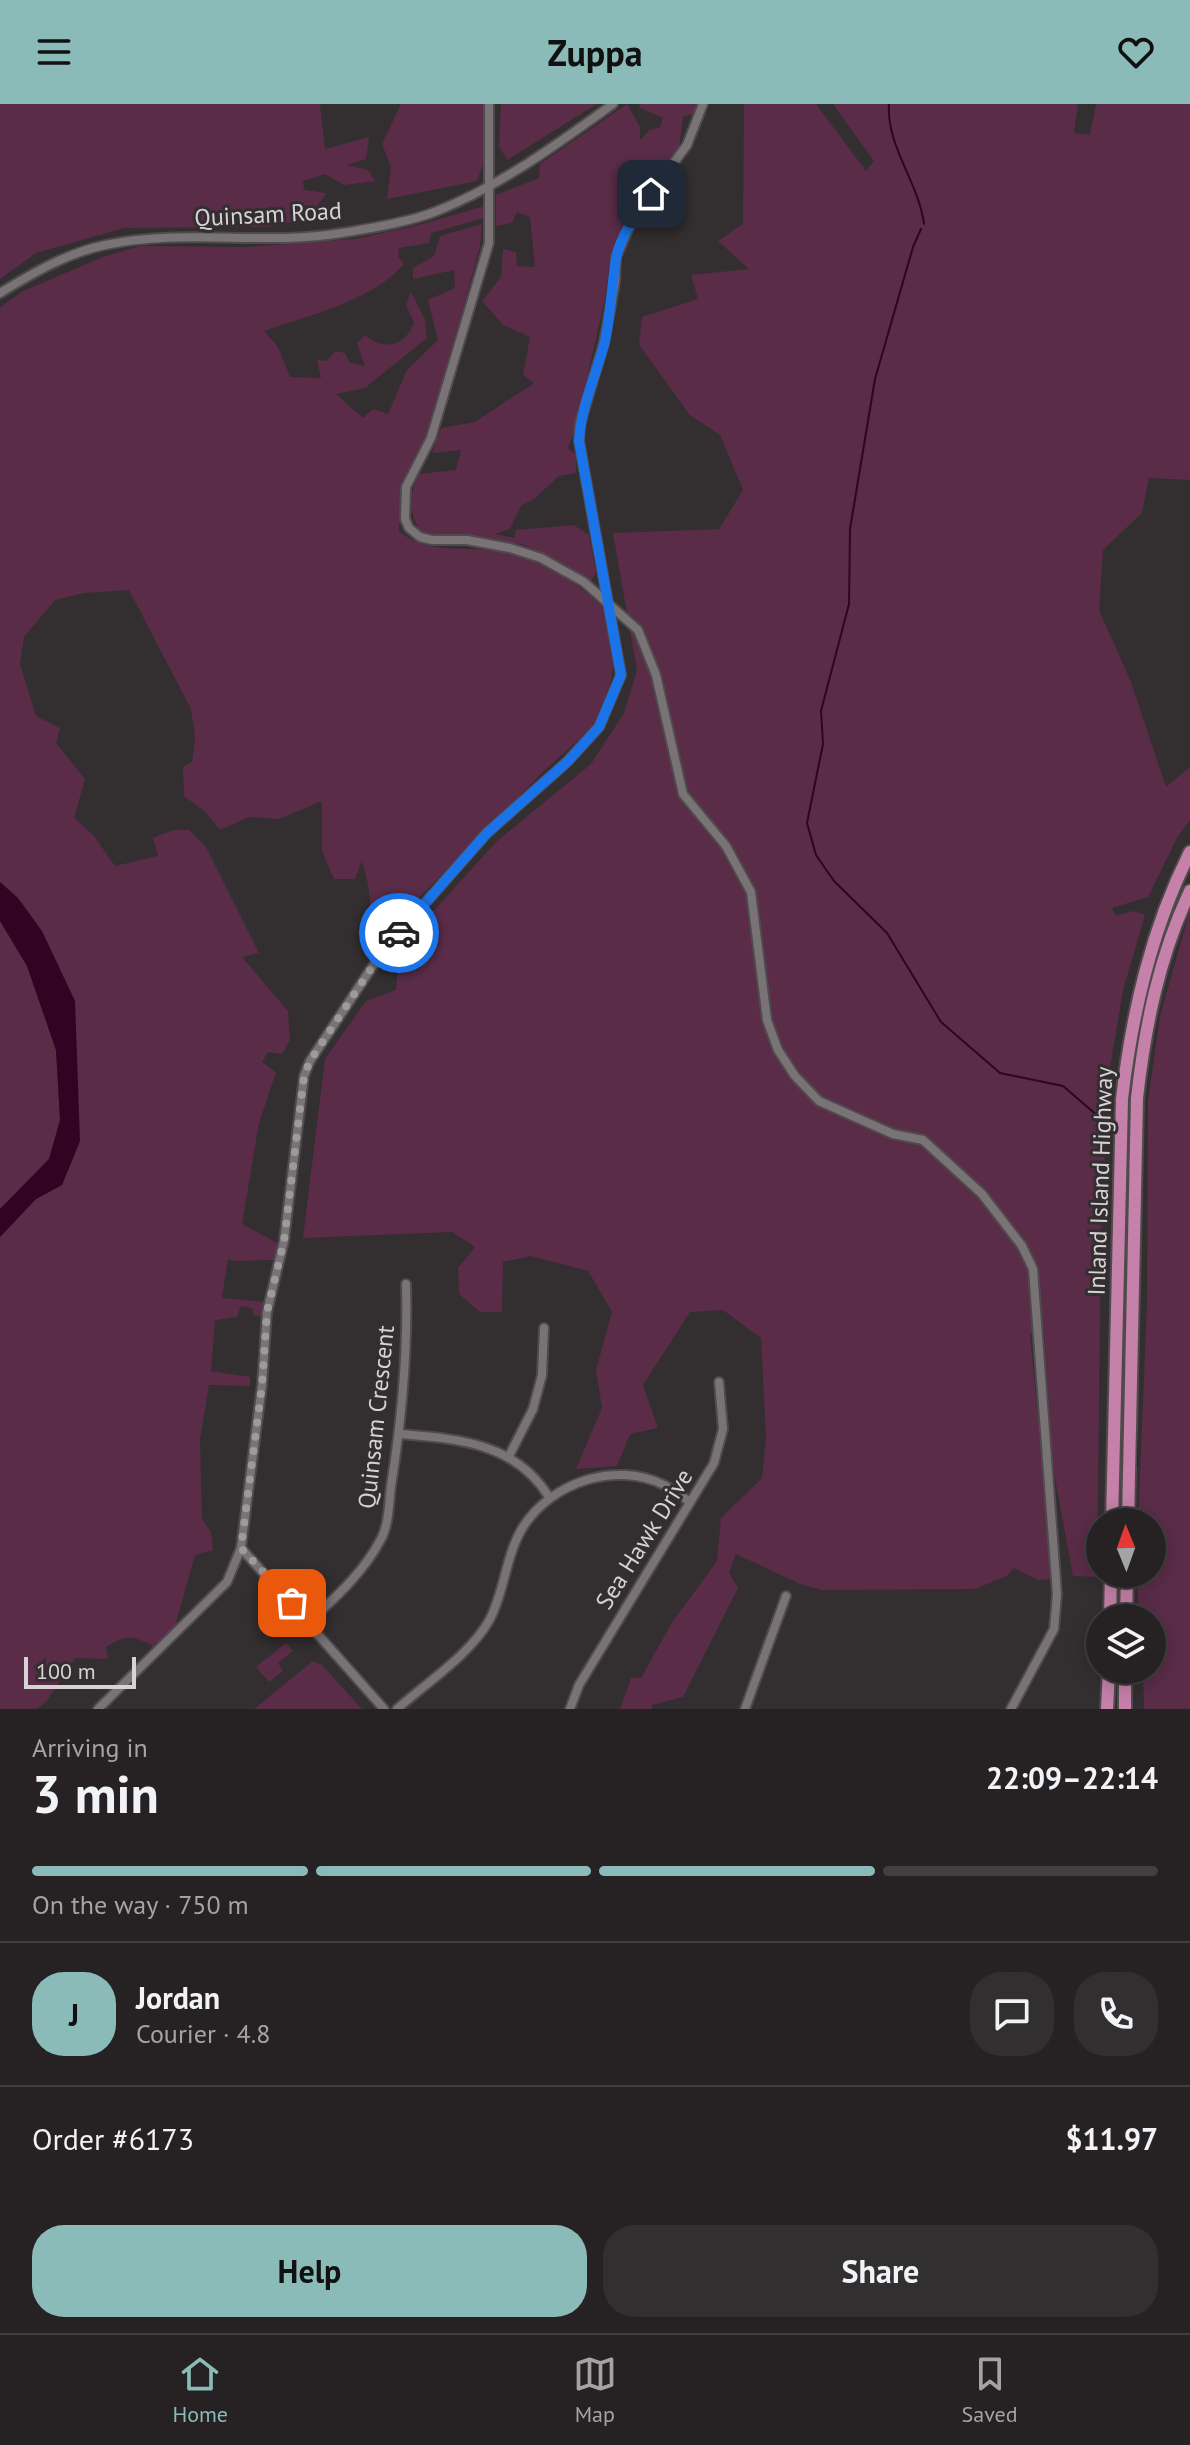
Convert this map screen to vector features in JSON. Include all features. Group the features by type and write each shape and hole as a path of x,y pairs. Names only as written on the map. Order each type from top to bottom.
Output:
{"highway":[{"name":"Inland Island Highway","path":"1112,1508 1124,1084 1129,1040 1140,987 1163,914 1190,852"},
{"name":"Inland Island Highway","path":"1128,1508 1137,1098 1143,1039 1154,991 1176,920 1190,891"},
{"path":"1107,1709 1108,1684"},
{"path":"1125,1684 1125,1709"}],"street":[{"path":"489,104 489,243 431,438 406,487 405,519 409,528 420,537 496,545 541,558 584,582 638,630 656,675 683,794 726,846 751,892 767,1020 778,1050 795,1076 819,1101 893,1134 923,1140 982,1194 1022,1246 1033,1269 1057,1594 1054,1629 1011,1709"},
{"name":"Quinsam Road","path":"0,293 36,271 102,245 133,239 302,237 341,233 433,213 490,188 613,104"},
{"path":"98,1709 227,1582 241,1548 262,1385 267,1312 284,1241 304,1076 310,1061 382,952 487,833 567,762 599,727 621,675 579,441 580,424 604,343 615,282 616,257 633,218 687,145 703,104"},
{"name":"Quinsam Crescent","path":"309,1622 367,1564 383,1536 400,1434 408,1348 406,1284"},
{"path":"509,1456 533,1409 542,1375 544,1328"},
{"name":"Sea Hawk Drive","path":"570,1709 579,1685 714,1463 723,1429 719,1382"},
{"path":"400,1434 464,1440 509,1456 531,1474 549,1497"},
{"path":"397,1709 470,1645 489,1621 523,1527 549,1497 573,1484 607,1475 633,1476 663,1484 690,1502"},
{"path":"241,1548 384,1709"},
{"path":"745,1709 786,1596"}],"shaded area":[{"path":"0,104 320,104 325,149 369,137 366,159 347,165 368,170 375,181 344,185 325,174 303,181 304,190 327,193 307,219 267,227 124,228 36,253 0,279"},
{"path":"401,104 484,104 485,159 477,181 387,199 391,167 382,144"},
{"path":"501,104 597,104 507,160 499,146"},
{"path":"627,104 640,127 640,140 650,130 660,127 663,118 638,107 641,104 698,104 695,113 683,117 679,148 624,222 610,261 605,299 575,430 568,448 576,455 576,473 559,476 521,506 510,529 495,534 514,538 516,530 574,525 589,535 596,573 591,581 525,545 472,536 423,535 414,520 411,498 419,474 456,470 461,450 432,453 441,428 475,422 534,383 523,375 530,337 503,325 482,301 501,277 503,249 516,252 517,266 535,267 530,217 517,212 512,223 496,226 496,195 539,178 540,164"},
{"path":"744,104 816,104 866,171 874,161 833,104 1078,104 1074,133 1090,135 1096,104 1190,104 1190,480 1149,478 1142,513 1103,550 1099,610 1131,682 1166,787 1190,767 1190,820 1178,836 1148,897 1112,908 1116,916 1133,911 1145,915 1123,990 1109,1074 1101,1226 1098,1508 1086,1508 1086,1577 1073,1576 1053,1467 1044,1331 1030,1334 1053,1579 1038,1580 1014,1568 1007,1576 975,1589 822,1590 800,1584 736,1554 729,1573 738,1588 683,1697 652,1705 652,1709 620,1709 631,1678 641,1678 671,1624 717,1561 721,1518 762,1478 766,1438 761,1338 723,1310 690,1312 643,1385 658,1428 630,1434 617,1466 576,1469 602,1408 596,1370 612,1312 588,1271 530,1256 503,1262 502,1312 480,1312 459,1294 458,1268 475,1247 452,1232 303,1238 325,1059 366,1001 396,990 399,949 497,841 591,764 624,713 637,670 613,533 719,529 743,490 720,435 690,415 639,345 642,317 698,299 691,275 749,269 718,241 743,224"},
{"path":"485,206 484,218 431,233 429,243 399,248 398,256 404,264 376,288 320,313 264,331 278,347 290,377 321,378 317,360 327,361 335,351 345,353 350,363 365,366 357,343 365,335 387,345 405,337 414,323 406,305 411,292 425,320 427,338 365,388 336,394 363,418 373,409 388,414 407,370 438,340 428,300 455,288 454,270 413,279 413,268 434,256 440,236 482,224 480,246 426,439 401,483 399,531 411,539 439,547 498,551 526,558 561,575 604,607 613,666 610,685 592,728 549,766 407,910 372,918 362,861 355,879 334,879 322,851 322,801 279,819 249,817 220,830 205,812 184,796 183,767 192,762 195,737 191,709 129,590 84,593 55,600 24,637 20,664 36,716 60,728 56,743 85,779 74,818 94,836 115,866 158,856 153,838 173,830 189,830 206,847 259,953 242,957 288,1011 290,1040 282,1054 268,1052 262,1062 276,1072 259,1123 242,1224 281,1245 276,1260 228,1259 222,1298 265,1302 263,1316 254,1316 252,1308 241,1306 237,1317 215,1320 211,1371 250,1377 250,1386 209,1385 200,1440 202,1519 211,1532 213,1550 195,1555 175,1626 153,1646 134,1638 124,1639 106,1647 108,1659 75,1658 46,1702 36,1709 0,1709 0,1237 36,1199 62,1185 80,1141 18,898 0,882 0,307 23,291 103,257 140,246 247,247 355,239"},
{"path":"0,882 18,898 42,931 75,1001 80,1141 62,1185 36,1199 0,1237 0,1209 49,1159 60,1120 56,1050 27,966 0,921"},
{"path":"1190,910 1190,1709 1144,1709 1143,1684 1166,1684 1166,1604 1138,1604 1138,1588 1166,1588 1166,1508 1139,1508 1147,1305 1148,1101 1160,1016"},
{"path":"0,921 27,966 56,1050 60,1121 49,1159 0,1209"},
{"path":"286,1643 293,1651 278,1663 283,1671 269,1682 256,1667"},
{"path":"313,1661 322,1665 362,1709 254,1709"}],"waterway":[{"path":"889,104 892,135 916,194 924,224"},
{"path":"921,229 875,379 850,529 849,604 821,711 823,744 807,823 816,855 834,881 887,933 941,1022 1000,1073 1063,1086 1114,1130"},
{"path":"1127,1143 1130,1160"},
{"path":"1137,1370 1137,1465"}],"way so far":[{"path":"292,1603 241,1548 262,1385 267,1312 284,1241 304,1076 310,1061 382,952 399,933"}],"route":[{"path":"399,933 487,833 567,762 599,727 621,675 579,441 580,424 604,343 615,282 616,257 633,218 651,194"}]}
